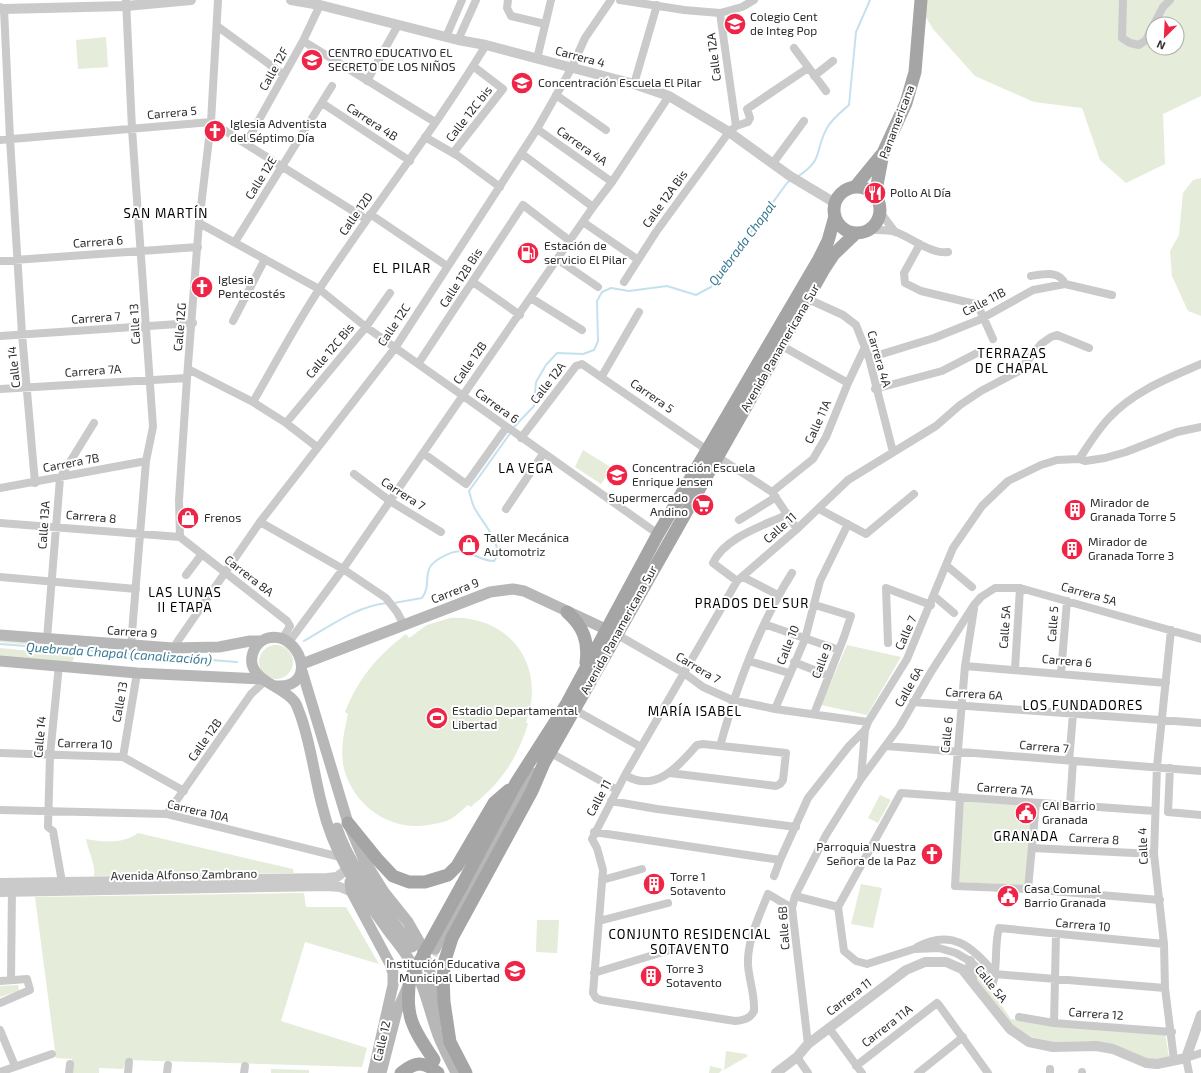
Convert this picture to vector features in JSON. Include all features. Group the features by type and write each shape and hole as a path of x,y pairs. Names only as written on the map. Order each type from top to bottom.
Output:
{"main road":[{"name":"Panamericana","path":"875,196 883,153 906,104 915,72 921,0"},
{"path":"855,187 883,153"},
{"path":"855,187 866,189 875,196 878,201 880,212 876,222 862,231 851,232 841,226 835,216 835,203 844,191 855,187"},
{"name":"Avenida Panamericana Sur","path":"516,783 552,729 582,674 612,632 713,453 828,241 835,216"},
{"name":"Avenida Panamericana Sur","path":"466,1073 450,1042 444,1002 443,977 452,938 532,791 547,758 575,710 658,534 713,453 782,346 834,254 862,231"},
{"name":"Carrera 9","path":"302,667 404,625 490,592 513,589 535,595 567,612 612,632"},
{"path":"567,612 576,619 583,629 587,640 588,652 582,674"},
{"name":"Carrera 9","path":"0,635 173,648 219,647 250,641 262,641"},
{"path":"263,680 256,672 252,660 255,647 262,641 275,638 285,641 300,655 321,736 348,823 364,860 384,892 408,922 420,943 429,968 442,1022 450,1042"},
{"path":"0,661 137,674 263,680 276,686 295,702 306,732 322,807 340,857 365,899 412,964 422,984 438,1036 456,1073"},
{"path":"276,686 292,685 300,677 302,667"},
{"path":"321,736 319,756 325,794 340,837 364,881 412,947"},
{"path":"434,949 520,795 547,758"},
{"path":"348,823 393,876 409,882 425,882 438,879 448,875 457,866 494,803 516,783"},
{"path":"381,1073 397,1011 410,979 516,783"},
{"path":"348,872 351,891 390,964 393,973 393,985 372,1073"},
{"path":"410,979 408,996 409,1014 417,1034 436,1067 442,1073"},
{"name":"Calle 12","path":"388,1073 401,1015"},
{"path":"401,1073 411,1065 423,1064 430,1067 436,1067"}],"street":[{"path":"2,9 191,0"},
{"name":"Calle 12G","path":"180,537 179,500 193,323 199,223 212,122 218,0"},
{"name":"Carrera 4","path":"291,0 320,5 458,40 486,45 571,69 634,84 669,96 732,129 790,176 835,203"},
{"path":"446,37 462,0"},
{"path":"458,40 476,0"},
{"path":"508,0 508,13 511,16 545,24"},
{"path":"537,59 551,0"},
{"name":"Calle 12C","path":"173,648 224,572 260,522 395,348 447,266 522,154 571,69 585,38 611,0"},
{"path":"620,0 684,10 720,13 742,7 754,0"},
{"path":"1123,0 1122,38 1130,43 1139,45 1145,41"},
{"path":"1158,16 1163,7 1170,0"},
{"name":"Calle 13","path":"126,3 132,129 142,251 153,427 146,461 131,645"},
{"name":"Calle 12F","path":"246,144 303,42 320,5"},
{"path":"634,84 657,5"},
{"name":"Calle 14","path":"2,9 22,334 28,388 35,483"},
{"name":"Calle 12A","path":"720,13 732,129"},
{"path":"367,81 398,25"},
{"path":"217,26 284,75"},
{"path":"303,42 434,122"},
{"name":"Calle 12D","path":"253,402 319,289 368,216 410,160 486,45"},
{"path":"794,48 826,91"},
{"path":"814,76 832,61"},
{"name":"Calle 12C bis","path":"453,153 503,89 473,66"},
{"name":"Calle 12A Bis","path":"624,282 637,260 732,129 748,122 750,118 747,109 808,68"},
{"name":"Calle 12E","path":"235,242 332,86"},
{"path":"556,95 606,130"},
{"name":"Calle 12B","path":"285,641 343,569 593,207 612,182 669,96"},
{"name":"Carrera 4B","path":"322,103 410,160"},
{"path":"773,163 804,121"},
{"name":"Carrera 5","path":"0,140 212,122 282,166 368,216 447,266"},
{"name":"Carrera 4A","path":"537,129 612,182"},
{"path":"425,137 453,153 500,186"},
{"path":"522,154 593,207"},
{"name":"Calle 12B Bis","path":"418,364 523,205 570,241"},
{"path":"880,212 895,232"},
{"path":"583,222 637,260"},
{"name":"Carrera 6","path":"199,223 319,289 395,348 658,534"},
{"path":"862,231 895,232 920,244 944,253 948,252"},
{"path":"920,244 904,273 905,283 921,291 975,304 980,310 982,318 993,339"},
{"name":"Carrera 6","path":"0,261 198,247"},
{"path":"233,321 265,259"},
{"path":"558,259 598,287"},
{"path":"1031,276 1054,274 1063,279 1065,284"},
{"path":"473,282 520,314"},
{"name":"Calle 11B","path":"869,358 934,338 982,318 1033,290 1065,284 1112,295"},
{"name":"Calle 12C Bis","path":"286,423 366,327 390,293"},
{"path":"531,298 582,330"},
{"name":"Carrera 4A","path":"808,299 843,315 856,325 869,358 875,388 893,452"},
{"path":"602,376 639,312"},
{"name":"Carrera 7","path":"0,336 193,323"},
{"name":"Calle 11","path":"792,908 768,894 753,932 749,948 748,964 754,1003 752,1016 746,1020 736,1022 596,998 593,993 603,870 597,848 592,839 594,832 641,747 740,579 797,529 848,480 936,426 965,402 1019,371 1041,344 1050,337 1057,335 1089,348"},
{"path":"782,346 848,383"},
{"name":"Calle 11A","path":"739,520 774,494 813,459 826,437 848,383 865,348"},
{"path":"875,388 942,371 977,353"},
{"name":"Calle 12A","path":"519,437 576,366 582,364"},
{"name":"Carrera 5","path":"582,364 602,376 774,494 797,529"},
{"path":"1078,460 1109,417 1120,407 1148,389 1201,364"},
{"path":"188,373 253,402 286,423 317,447"},
{"name":"Carrera 7A","path":"0,389 150,380 188,373"},
{"name":"Calle 13A","path":"47,639 60,478 94,423"},
{"name":"Calle 7","path":"774,876 808,798 849,746 867,726 908,660 953,548 982,506 1008,481 1041,465 1057,460 1085,461 1105,458 1126,452 1177,432 1201,427"},
{"path":"423,453 466,484 508,429"},
{"path":"506,509 543,454"},
{"name":"Carrera 7B","path":"0,488 35,483 146,461"},
{"name":"Carrera 7","path":"354,474 390,501 441,532"},
{"path":"818,509 866,534 914,494"},
{"path":"778,595 740,579 712,563 717,553 736,540 788,514"},
{"path":"260,522 343,569 386,598 397,612 404,625"},
{"name":"Carrera 8","path":"0,523 57,526 180,537"},
{"name":"Calle 10","path":"775,709 789,673 805,639 820,581 848,524"},
{"name":"Carrera 8A","path":"180,537 287,621 290,626 285,641"},
{"path":"186,575 202,554"},
{"path":"946,565 972,587"},
{"path":"720,746 732,700 764,624 778,595 792,572"},
{"path":"0,577 136,589"},
{"path":"888,643 886,588 931,605"},
{"name":"Carrera 5A","path":"974,605 981,596 995,588 1020,588 1171,630 1201,640"},
{"name":"Calle 5A","path":"1015,669 1020,588"},
{"path":"934,596 954,613"},
{"name":"Calle 5","path":"1061,673 1067,601"},
{"name":"Calle 9","path":"814,714 851,616 815,605"},
{"name":"Calle 6","path":"974,605 965,666 957,752 955,886 1028,889"},
{"name":"Calle 6A","path":"861,779 900,726 913,702 974,605"},
{"path":"764,624 839,650"},
{"name":"Calle 4","path":"1171,630 1157,766 1154,854 1164,944 1165,988 1172,1032 1174,1060"},
{"name":"Carrera 7","path":"612,632 684,673 703,687 732,700 775,709 814,714 867,726"},
{"path":"749,661 789,673"},
{"path":"794,662 829,676"},
{"name":"Calle 14","path":"59,666 50,755 48,827 53,831 62,882"},
{"name":"Carrera 6","path":"965,666 1015,669 1166,683"},
{"name":"Calle 13","path":"123,757 137,674"},
{"name":"Calle 12B","path":"167,814 251,694 263,680"},
{"name":"Carrera 6A","path":"913,702 1201,723"},
{"path":"575,710 641,747"},
{"path":"1070,805 1073,714"},
{"path":"861,779 867,726"},
{"path":"625,775 640,781 649,781 662,778 670,773 697,745 703,744 786,753 783,780 776,786 670,773"},
{"name":"Carrera 7","path":"886,746 1071,761 1157,766 1201,771"},
{"name":"Carrera 10","path":"0,753 123,757 184,791"},
{"path":"547,758 617,790"},
{"path":"1170,768 1168,812 1201,815"},
{"name":"Calle 6B","path":"808,1044 792,908 795,896 826,835 861,779"},
{"name":"Carrera 7A","path":"838,907 901,792 1036,803 1155,810"},
{"path":"611,801 664,810 796,827"},
{"path":"1036,803 1028,889 1160,900"},
{"name":"Carrera 10A","path":"0,810 167,814 340,857"},
{"path":"594,832 780,860"},
{"name":"Carrera 8","path":"1032,848 1154,854"},
{"path":"602,880 642,869"},
{"name":"Avenida Alfonso Zambrano","path":"0,892 12,887 62,882 327,878 337,877 348,872"},
{"name":"Avenida Alfonso Zambrano","path":"0,883 12,887 327,886 351,891 365,899"},
{"path":"11,980 12,887"},
{"path":"795,896 838,907 844,951 856,961 867,964 914,949 927,942 937,940 955,940 970,947 995,974 1165,988"},
{"path":"599,921 668,903"},
{"name":"Carrera 10","path":"995,974 997,937 999,928 1164,944"},
{"path":"1054,1023 1056,934"},
{"path":"914,949 939,948 956,953 970,961 993,983 995,974"},
{"path":"594,973 673,949"},
{"path":"970,961 972,980"},
{"name":"Carrera 11","path":"778,1072 797,1057 808,1044 906,970 925,962 946,962"},
{"name":"Calle 5A","path":"946,962 962,969 1010,1029 1029,1042 1053,1047 1096,1046 1113,1049 1146,1063 1156,1064 1186,1058"},
{"path":"0,981 27,979 30,990 0,1003"},
{"name":"Carrera 11A","path":"856,1066 934,1004 939,1004 963,1037"},
{"path":"1189,1073 1186,1058 1201,1015"},
{"name":"Carrera 12","path":"1018,1017 1054,1023 1172,1032"},
{"path":"829,1028 862,1073"},
{"path":"0,1030 15,1066"},
{"path":"918,1073 963,1037 988,1073"},
{"path":"1186,1058 1201,1053"},
{"path":"0,1072 52,1054"},
{"path":"797,1057 808,1073"},
{"path":"128,1073 129,1062"},
{"path":"69,1073 70,1064"}],"green space":[{"path":"921,0 1201,0 1201,96 1163,114 1165,164 1126,183 1100,160 1082,108 1034,102 975,76 933,29 921,9"},
{"path":"106,37 108,67 78,69 76,40"},
{"path":"1201,178 1201,316 1188,311 1172,276 1170,251 1179,235 1183,193 1193,180"},
{"path":"583,450 612,468 601,484 575,467"},
{"name":"Estadio Departamental Libertad","path":"450,618 471,619 490,625 506,635 518,648 527,664 531,682 531,701 526,722 528,724 514,758 500,778 484,796 471,807 468,805 454,817 441,822 414,826 401,824 376,814 357,796 350,785 343,765 342,757 348,714 345,712 363,678 386,650 406,634 409,638 427,625"},
{"path":"0,637 83,644 81,649 0,642"},
{"path":"276,645 288,650 293,662 288,674 276,679 264,674 259,662 264,650"},
{"path":"847,645 901,657 867,715 821,705"},
{"path":"0,648 75,655 72,663 0,656"},
{"path":"880,795 891,800 878,823 868,818"},
{"path":"957,801 1032,805 1025,885 952,882"},
{"path":"138,833 293,869 294,873 94,876 93,862 86,839 120,841 132,837"},
{"path":"861,884 882,888 873,928 851,924"},
{"path":"304,893 306,907 346,907 379,964 305,942 281,1021 367,1048 362,1067 126,1060 123,1069 99,1068 99,1073 72,1073 72,1059 56,1058 35,897"},
{"path":"537,920 559,920 557,953 536,952"},
{"path":"972,964 992,984 995,996 1011,1019 1043,1025 1165,1033 1169,1057 1150,1060 1097,1041 1052,1042 1029,1036 1013,1027 974,979"},
{"path":"18,985 19,991 0,997 0,986"},
{"path":"726,1051 746,1054 748,1056 724,1070"},
{"path":"710,1066 723,1069 719,1073 709,1073"},
{"path":"271,1069 309,1070 309,1073 271,1073"}],"waterway":[{"name":"Quebrada Chapal","path":"797,177 812,165 818,154 827,128 849,105 856,32 870,0"},
{"name":"Quebrada Chapal","path":"513,428 534,406 536,382 546,365 557,353 583,354 594,350 598,341 597,301 602,292 611,288 629,291 667,286 696,295 711,287 787,183 791,180"},
{"name":"Quebrada Chapal","path":"394,603 422,598 427,587 427,577 431,565 450,553 461,551 486,560 494,561 497,555 495,542 474,507 469,491 511,432"},
{"name":"Quebrada Chapal","path":"304,641 354,612 387,603"},
{"name":"Quebrada Chapal (canalización)","path":"0,644 237,662"}],"tunnel":[{"path":"415,983 435,949"}],"place":[{"name":"Colegio Cent de Integ Pop","path":"735,24"},
{"name":"CENTRO EDUCATIVO EL SECRETO DE LOS NIÑOS","path":"312,60"},
{"name":"Concentración Escuela El Pilar","path":"522,83"},
{"name":"Iglesia Adventista del Séptimo Día","path":"215,131"},
{"name":"Pollo Al Día","path":"875,193"},
{"name":"Estación de servicio El Pilar","path":"528,253"},
{"name":"Iglesia Pentecostés","path":"202,287"},
{"name":"Concentración Escuela Enrique Jensen","path":"617,475"},
{"name":"Supermercado Andino","path":"703,505"},
{"name":"Mirador de Granada Torre 5","path":"1075,510"},
{"name":"Frenos","path":"188,518"},
{"name":"Taller Mecánica Automotriz","path":"469,545"},
{"name":"Mirador de Granada Torre 3","path":"1072,549"},
{"name":"Estadio Departamental Libertad","path":"437,718"},
{"name":"CAI Barrio Granada","path":"1026,813"},
{"name":"Parroquia Nuestra Señora de la Paz","path":"932,854"},
{"name":"Torre 1 Sotavento","path":"654,884"},
{"name":"Casa Comunal Barrio Granada","path":"1008,896"},
{"name":"Institución Educativa Municipal Libertad","path":"515,971"},
{"name":"Torre 3 Sotavento","path":"651,976"}],"district":[{"name":"SAN MARTÍN","path":"166,213"},
{"name":"EL PILAR","path":"402,268"},
{"name":"TERRAZAS DE CHAPAL","path":"1012,360"},
{"name":"LA VEGA","path":"526,468"},
{"name":"LAS LUNAS II ETAPA","path":"185,600"},
{"name":"PRADOS DEL SUR","path":"752,603"},
{"name":"LOS FUNDADORES","path":"1083,705"},
{"name":"MARÍA ISABEL","path":"695,711"},
{"name":"GRANADA","path":"1026,836"},
{"name":"CONJUNTO RESIDENCIAL SOTAVENTO","path":"690,942"}]}
